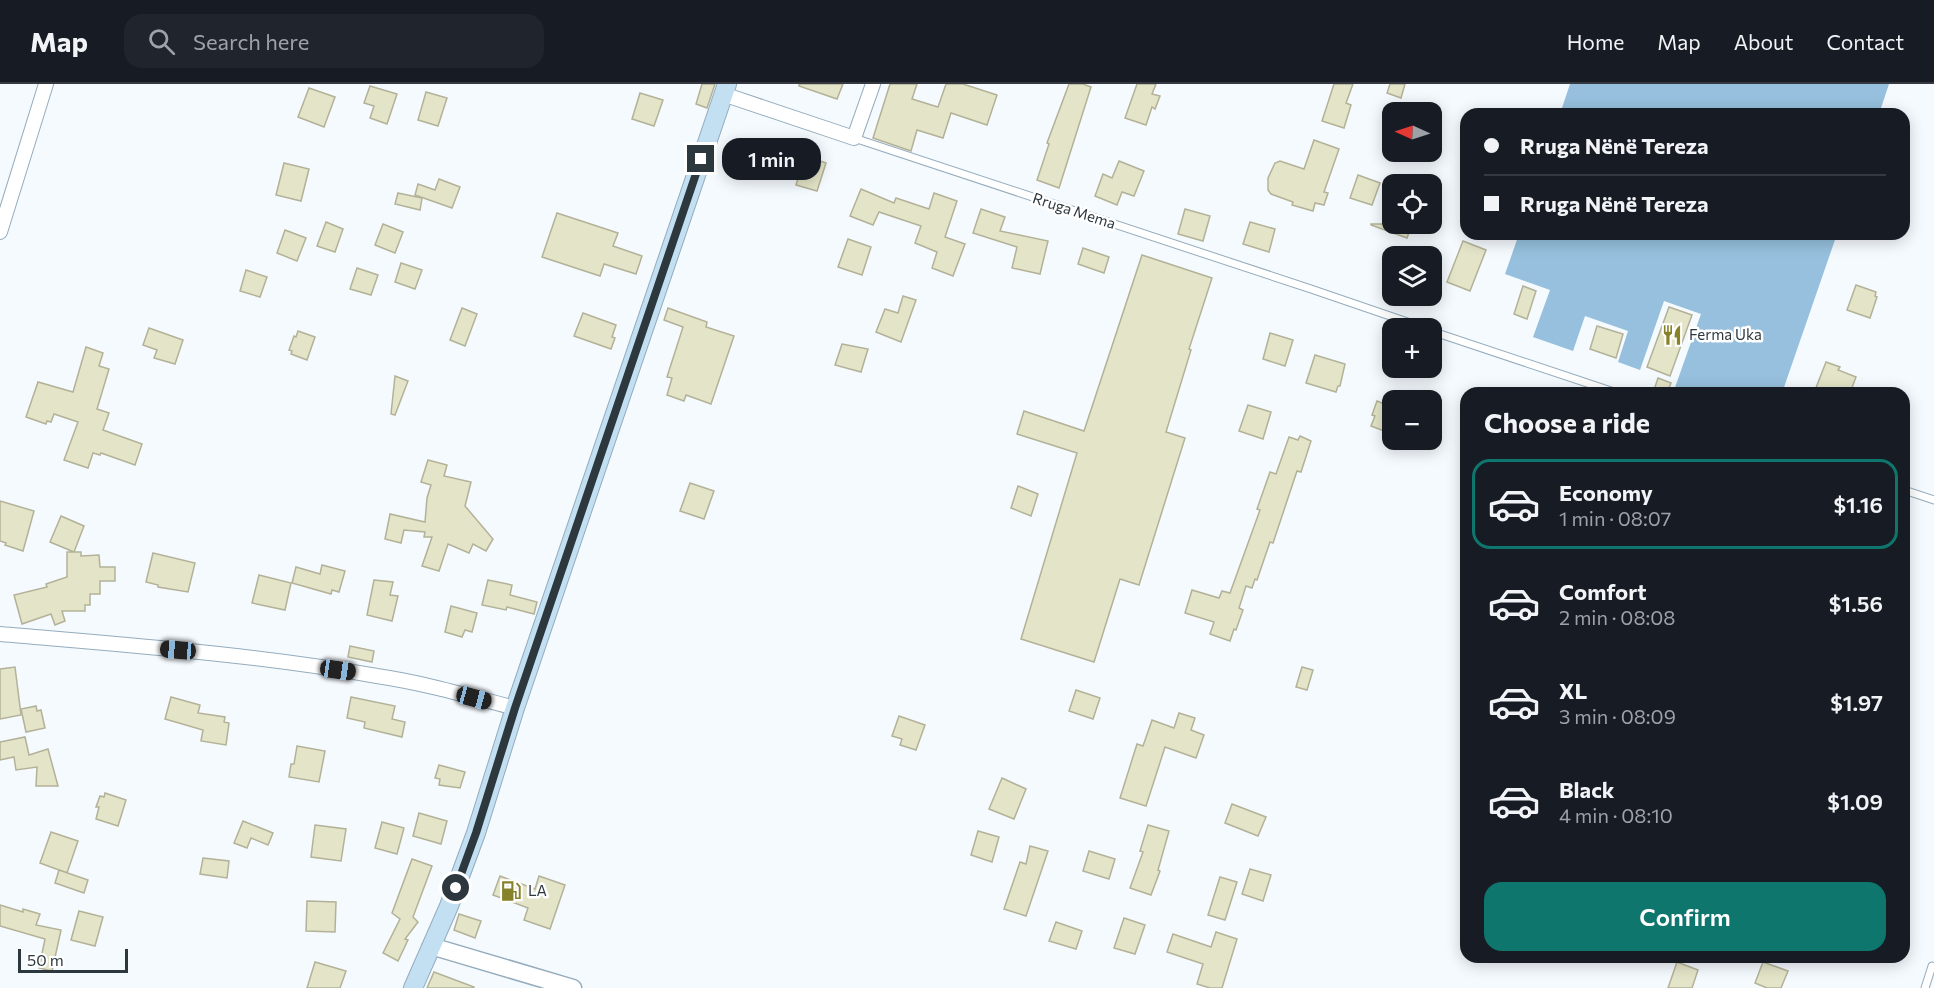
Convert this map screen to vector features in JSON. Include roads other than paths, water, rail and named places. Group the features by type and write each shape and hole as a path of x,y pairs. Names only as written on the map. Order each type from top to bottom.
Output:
{"main road":[{"path":"413,988 449,906 476,833 515,708 725,89"}],"street":[{"path":"0,232 46,84"},
{"path":"854,138 873,84"},
{"name":"Rruga Mema","path":"725,89 854,138"},
{"path":"0,634 222,654 377,675 515,708"},
{"path":"431,946 573,988"}],"lane":[{"name":"Rruga Mema","path":"854,138 1396,318"},
{"path":"1442,335 1599,387"},
{"path":"1910,492 1934,500"},
{"path":"1925,988 1932,966 1934,967"}],"place":[{"name":"Ferma Uka","path":"1672,335"},
{"name":"LA","path":"511,891"}]}
